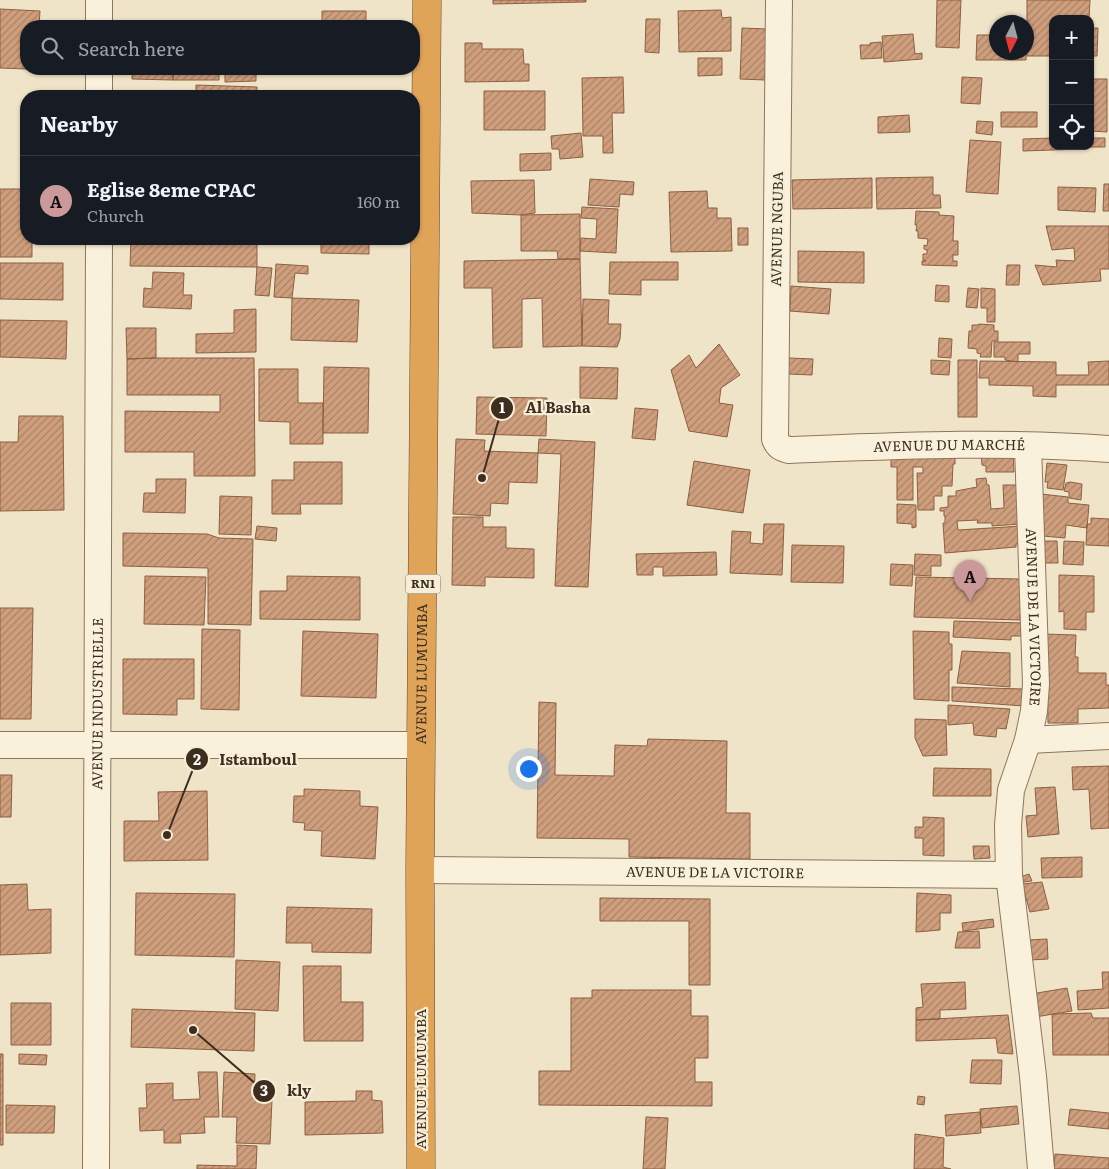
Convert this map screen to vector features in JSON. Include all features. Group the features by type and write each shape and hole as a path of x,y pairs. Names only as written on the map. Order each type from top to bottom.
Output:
{"highway":[{"name":"AVENUE LUMUMBA","path":"421,1169 420,870 427,0"}],"street":[{"path":"99,0 99,20"},
{"name":"AVENUE NGUBA","path":"779,0 775,439 780,447 789,450"},
{"path":"99,75 99,90"},
{"name":"AVENUE INDUSTRIELLE","path":"96,1169 99,245"},
{"name":"AVENUE DU MARCHÉ","path":"789,450 924,446 1070,446 1109,449"},
{"name":"AVENUE DE LA VICTOIRE","path":"1028,446 1036,684 1034,711 1028,740 1011,790 1008,825 1009,875 1033,1076 1040,1169"},
{"path":"1028,740 1109,736"},
{"path":"0,745 421,745"},
{"name":"AVENUE DE LA VICTOIRE","path":"420,870 1009,875"}],"building":[{"path":"493,0 586,0 586,2 493,4"},
{"path":"937,0 961,0 959,48 936,47"},
{"path":"1027,0 1090,0 1089,15 1049,15 1049,56 1034,56 1034,15 1027,15"},
{"path":"0,9 40,11 39,20 20,20 20,69 0,68"},
{"path":"721,10 722,18 731,17 731,51 679,52 678,11"},
{"path":"322,11 366,11 366,20 322,20"},
{"path":"646,19 660,19 659,53 645,52"},
{"path":"742,28 767,29 765,80 740,79"},
{"path":"1094,28 1098,28 1097,56 1094,56"},
{"path":"913,34 915,54 922,53 922,59 884,62 882,36"},
{"path":"977,35 989,35 989,60 976,60"},
{"path":"881,42 882,58 861,59 860,45"},
{"path":"465,43 482,43 482,49 523,49 524,64 529,64 529,81 465,82"},
{"path":"698,58 722,58 722,75 698,76"},
{"path":"132,75 173,75 173,80 132,79"},
{"path":"173,75 219,75 219,80 173,80"},
{"path":"225,75 256,75 256,81 225,82"},
{"path":"623,77 624,113 612,113 613,153 603,153 603,136 583,136 582,78"},
{"path":"962,77 982,78 980,104 961,103"},
{"path":"1094,79 1107,79 1107,132 1094,131"},
{"path":"196,85 257,87 257,90 196,90"},
{"path":"484,91 545,91 545,130 484,130"},
{"path":"1001,112 1037,112 1037,127 1001,127"},
{"path":"909,115 910,132 878,133 878,117"},
{"path":"977,121 993,122 992,135 976,133"},
{"path":"581,133 583,157 560,159 559,149 552,149 551,136"},
{"path":"1049,138 1049,150 1052,150 1023,151 1023,139"},
{"path":"1094,138 1105,138 1105,147 1094,147"},
{"path":"970,140 1001,142 998,194 966,192"},
{"path":"551,153 551,170 520,171 520,154"},
{"path":"933,177 933,195 940,195 941,208 877,209 876,178"},
{"path":"872,178 872,208 793,209 792,180"},
{"path":"590,179 634,182 633,195 620,194 619,207 588,205"},
{"path":"534,180 535,213 521,215 472,213 471,181"},
{"path":"1104,184 1109,184 1109,211 1103,211"},
{"path":"1058,187 1096,188 1095,212 1058,210"},
{"path":"0,189 20,189 20,245 32,245 32,257 0,257"},
{"path":"707,191 708,208 717,208 717,218 731,218 732,251 671,252 669,192"},
{"path":"582,207 618,209 616,253 580,251 581,238 596,239 597,219 581,218"},
{"path":"916,211 939,212 939,215 954,216 953,241 958,241 958,255 953,255 953,261 957,261 957,266 922,265 922,261 926,261 923,260 923,254 927,254 924,245 927,246 928,239 918,238 917,225 915,225"},
{"path":"580,214 580,259 558,259 557,251 521,251 521,215"},
{"path":"1046,226 1109,226 1109,269 1100,269 1101,281 1043,285 1035,265 1057,267 1056,260 1075,261 1074,248 1052,250"},
{"path":"738,228 748,228 748,245 738,245"},
{"path":"131,245 257,245 257,267 130,266"},
{"path":"321,245 369,245 369,254 321,253"},
{"path":"798,251 864,252 864,283 798,282"},
{"path":"580,259 582,346 543,347 542,298 522,299 522,347 493,348 492,288 464,288 464,261"},
{"path":"610,262 678,262 678,280 641,280 641,295 609,294"},
{"path":"0,263 63,263 63,300 0,299"},
{"path":"276,264 308,266 308,274 295,273 292,298 274,297"},
{"path":"1007,265 1020,265 1019,285 1006,285"},
{"path":"257,267 272,268 269,296 255,295"},
{"path":"153,272 184,273 183,295 192,295 191,309 143,307 144,288 152,289"},
{"path":"936,285 949,286 949,302 935,301"},
{"path":"791,286 831,289 829,314 790,311"},
{"path":"968,288 979,289 977,308 966,307"},
{"path":"981,288 995,289 995,322 987,322 987,308 981,308"},
{"path":"292,298 359,300 357,342 291,340"},
{"path":"583,299 609,300 608,324 621,324 620,339 617,347 582,346"},
{"path":"256,309 256,352 196,353 196,334 234,333 234,310"},
{"path":"0,320 67,321 66,359 0,357"},
{"path":"972,325 994,325 994,331 998,331 998,341 992,341 991,357 980,357 981,354 977,353 977,349 968,348 969,331 972,331"},
{"path":"126,328 156,328 156,358 127,359"},
{"path":"939,338 952,339 951,358 938,357"},
{"path":"994,342 1030,342 1030,354 1018,354 1018,362 1005,360 1005,357 994,357"},
{"path":"719,344 740,375 721,388 719,403 733,405 727,437 689,431 671,370 689,355 696,368"},
{"path":"254,358 255,476 194,476 194,452 125,452 125,411 220,412 220,395 127,395 127,359"},
{"path":"789,358 813,359 812,375 788,374"},
{"path":"931,360 950,361 949,375 931,374"},
{"path":"958,360 977,360 977,417 958,417"},
{"path":"980,361 1056,362 1056,375 1089,375 1088,362 1109,361 1109,385 1056,385 1056,397 1033,396 1033,386 989,385 989,378 979,378"},
{"path":"324,367 369,368 368,433 323,433"},
{"path":"580,367 618,368 617,399 580,398"},
{"path":"259,369 298,369 298,403 323,403 323,444 290,444 290,422 259,421"},
{"path":"477,397 547,398 546,436 476,434"},
{"path":"635,408 658,410 655,440 632,438"},
{"path":"19,416 63,416 64,510 0,511 0,442 18,442"},
{"path":"456,439 485,440 484,451 538,453 537,483 509,482 508,504 491,503 490,516 453,514"},
{"path":"539,439 595,442 588,587 555,586 561,454 538,453"},
{"path":"981,453 1013,453 1014,472 986,472 986,466 982,465"},
{"path":"955,454 952,486 942,486 942,496 934,496 934,510 918,510 917,473 923,473 923,467 913,467 913,500 897,500 897,467 891,467 891,458"},
{"path":"694,461 750,470 743,513 687,505"},
{"path":"294,462 342,462 342,504 300,504 301,514 272,514 272,480 294,480"},
{"path":"1047,463 1067,465 1063,490 1047,488 1048,482 1045,482"},
{"path":"986,478 987,485 989,485 991,509 1004,508 1003,485 1020,485 1021,524 992,526 992,523 977,523 978,520 957,521 958,530 1022,526 1023,543 1016,544 1016,547 945,553 943,523 945,523 945,516 944,511 940,511 940,508 948,507 948,496 956,496 956,491 977,487 976,479"},
{"path":"156,479 186,479 185,513 143,512 144,493 156,493"},
{"path":"1066,483 1082,484 1081,500 1069,498 1069,492 1064,491"},
{"path":"1041,494 1068,497 1068,503 1089,505 1087,528 1066,525 1065,538 1043,536 1044,523 1041,522"},
{"path":"220,496 252,497 251,535 219,534"},
{"path":"897,504 916,505 916,527 912,528 912,524 897,523"},
{"path":"453,517 483,517 483,527 506,527 506,548 534,549 534,578 485,577 485,586 452,585"},
{"path":"1091,518 1109,519 1109,546 1086,545 1087,524 1091,524"},
{"path":"764,524 784,524 782,575 730,573 732,531 751,532 750,543 763,544"},
{"path":"257,526 277,528 276,541 255,539"},
{"path":"123,533 207,534 219,538 253,539 251,625 208,624 208,568 123,566"},
{"path":"1040,541 1057,541 1058,563 1040,563"},
{"path":"1064,541 1084,542 1083,565 1063,564"},
{"path":"792,545 844,546 843,583 791,582"},
{"path":"716,552 717,575 663,576 663,567 653,567 653,575 637,575 636,554"},
{"path":"915,554 941,555 941,566 931,566 931,576 914,575"},
{"path":"891,564 913,565 912,586 890,585"},
{"path":"1059,575 1094,576 1094,612 1086,612 1086,630 1064,629 1064,611 1059,612"},
{"path":"145,576 206,577 204,625 144,624"},
{"path":"287,576 360,577 360,620 260,619 260,591 287,591"},
{"path":"916,577 1022,579 1020,620 914,617"},
{"path":"0,608 33,608 31,719 0,719"},
{"path":"954,621 1025,623 1027,636 1011,636 1011,640 953,637"},
{"path":"202,629 240,630 239,710 201,709"},
{"path":"303,631 378,634 376,698 301,696"},
{"path":"913,631 949,632 949,644 952,644 952,670 949,670 949,701 914,699"},
{"path":"1044,634 1076,635 1075,657 1078,657 1078,673 1106,673 1106,685 1109,685 1109,708 1078,709 1078,723 1048,723 1047,659"},
{"path":"962,651 1010,653 1010,687 957,683"},
{"path":"123,659 194,659 194,699 177,699 177,715 123,714"},
{"path":"952,687 1023,689 1024,706 952,701"},
{"path":"539,702 556,703 555,775 614,776 615,745 647,746 648,739 727,741 726,813 750,813 750,859 629,857 629,839 537,838"},
{"path":"948,705 1010,709 1006,729 997,728 996,737 974,735 973,723 948,725"},
{"path":"915,719 946,720 947,755 923,756 915,738"},
{"path":"1109,766 1109,828 1091,829 1089,789 1073,790 1072,767"},
{"path":"934,768 991,769 991,796 933,796"},
{"path":"0,775 12,775 11,817 0,817"},
{"path":"1055,787 1059,834 1028,837 1026,816 1037,815 1035,788"},
{"path":"304,789 360,791 360,806 378,807 375,859 321,856 322,831 304,830 305,823 293,822 294,796 304,796"},
{"path":"207,791 208,860 124,861 124,821 159,821 158,792"},
{"path":"923,817 944,818 944,856 923,855 923,838 915,838 915,827 923,827"},
{"path":"973,846 989,846 990,858 974,859"},
{"path":"1082,857 1082,877 1042,878 1041,858"},
{"path":"1021,869 1023,876 1029,874 1032,881 1015,883"},
{"path":"1042,882 1049,909 1030,912 1022,884"},
{"path":"27,884 28,910 51,909 51,953 0,955 0,885"},
{"path":"136,893 235,894 234,957 135,955"},
{"path":"917,893 951,895 951,913 940,913 940,930 916,932"},
{"path":"600,898 710,899 710,985 689,985 689,921 600,921"},
{"path":"287,907 372,909 371,953 312,952 312,943 286,943"},
{"path":"993,919 994,927 963,931 962,923"},
{"path":"979,931 980,948 955,948 958,932"},
{"path":"1047,939 1048,959 1030,960 1028,940"},
{"path":"236,960 280,962 278,1011 235,1009"},
{"path":"303,966 341,966 341,1002 363,1002 363,1041 304,1041"},
{"path":"1102,972 1109,972 1109,1008 1078,1010 1077,991 1103,989"},
{"path":"965,982 966,1009 940,1010 940,1019 916,1020 916,1008 923,1007 921,984"},
{"path":"1067,988 1072,1011 1029,1018 1025,995"},
{"path":"592,990 691,990 691,1016 708,1016 708,1058 695,1058 695,1082 712,1082 712,1106 539,1105 539,1071 571,1071 571,998 592,998"},
{"path":"11,1003 51,1003 51,1045 11,1045"},
{"path":"132,1009 255,1013 254,1051 131,1047"},
{"path":"1091,1013 1093,1018 1109,1018 1109,1055 1053,1055 1052,1014"},
{"path":"1008,1015 1013,1054 998,1053 996,1038 916,1041 916,1020"},
{"path":"0,1054 3,1054 3,1145 0,1145"},
{"path":"19,1054 47,1055 46,1065 19,1064"},
{"path":"972,1060 1002,1060 1001,1084 970,1083"},
{"path":"198,1072 217,1072 219,1117 204,1117 205,1133 180,1134 181,1143 164,1143 164,1130 140,1131 139,1108 147,1108 146,1084 173,1083 173,1100 200,1099"},
{"path":"224,1072 255,1074 254,1099 272,1100 270,1144 236,1143 237,1117 222,1117"},
{"path":"356,1091 372,1091 372,1100 382,1101 383,1133 305,1135 305,1102 356,1101"},
{"path":"918,1096 925,1097 924,1105 917,1104"},
{"path":"6,1105 55,1106 54,1133 6,1133"},
{"path":"1017,1106 1019,1124 982,1128 980,1109"},
{"path":"1070,1109 1109,1113 1109,1129 1068,1125"},
{"path":"980,1112 981,1133 946,1136 945,1115"},
{"path":"646,1117 668,1118 665,1169 643,1169"},
{"path":"915,1134 944,1138 943,1167 951,1169 914,1169"},
{"path":"237,1145 257,1146 256,1169 197,1169 197,1165 237,1166"},
{"path":"1055,1154 1109,1158 1109,1169 1054,1169"}],"place":[{"name":"Al Basha","path":"482,478"},
{"name":"Eglise 8eme CPAC","path":"970,601"},
{"name":"Istamboul","path":"167,835"},
{"name":"kly","path":"193,1030"}]}
